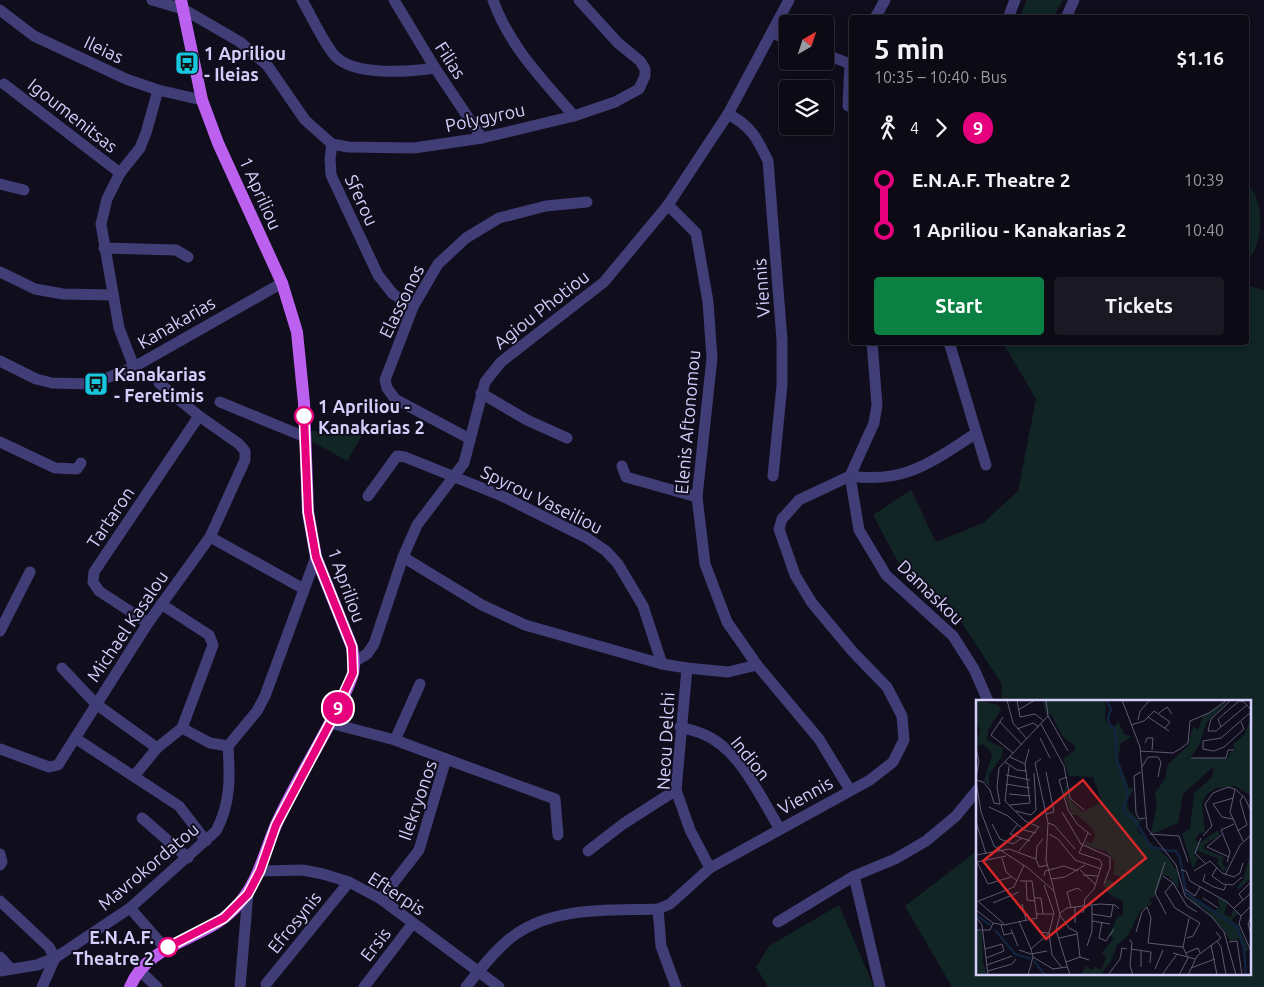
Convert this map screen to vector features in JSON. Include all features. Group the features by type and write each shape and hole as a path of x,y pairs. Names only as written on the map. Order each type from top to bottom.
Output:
{"main road":[{"name":"1 Apriliou","path":"130,987 140,971 165,948 224,918 248,894 260,871 276,825 347,689 354,662 352,647 316,557 308,512 305,437 297,332 282,283 218,143 202,100 182,4"}],"street":[{"path":"152,0 182,4 240,42 267,65 305,120 332,144"},
{"path":"302,0 336,56 347,64 359,68 412,72 435,68"},
{"name":"Filias","path":"394,0 435,68 482,138"},
{"path":"493,0 500,18 519,51 574,116"},
{"name":"Polygyrou","path":"332,144 348,147 414,148 482,138 574,116 615,102 639,89 645,76 645,69 640,61 618,43 579,0"},
{"name":"Agiou Photiou","path":"354,662 367,654 374,644 403,557 417,525 464,464 485,382 501,362 604,282 668,205 728,114 790,0"},
{"path":"877,15 885,0"},
{"path":"1009,15 1015,0"},
{"path":"1067,15 1074,0"},
{"name":"Ileias","path":"0,10 34,36 126,79 158,90 202,100"},
{"path":"772,33 779,36"},
{"path":"834,57 849,62"},
{"name":"Igoumenitsas","path":"4,84 120,173"},
{"path":"134,367 119,328 101,224 107,199 120,173 140,148 158,90"},
{"path":"848,106 849,92"},
{"name":"Viennis","path":"728,114 744,122 768,161 782,340 782,385 773,476"},
{"name":"Sferou","path":"332,144 330,159 331,175 378,275 393,294 413,307"},
{"path":"0,184 24,190"},
{"name":"Elassonos","path":"470,439 395,398 386,388 384,380 413,307 438,264 466,238 499,218 546,206 587,202"},
{"name":"Elenis Aftonomou","path":"668,205 696,232 708,302 712,358 697,497 705,564 727,622 757,665 819,739 850,790"},
{"path":"104,248 176,250 188,257"},
{"path":"0,272 35,289 63,294 113,295"},
{"name":"Kanakarias","path":"0,361 36,379 70,385 92,384 134,367 282,283"},
{"path":"872,345 877,405 874,423 850,476 872,479 921,469 975,434"},
{"path":"950,345 975,434 986,465"},
{"path":"159,384 199,416"},
{"path":"481,393 527,420 567,438"},
{"path":"220,402 305,437"},
{"name":"Michael Kasalou","path":"1,753 49,767 55,767 148,623 210,537 245,460 245,451 239,444 199,416"},
{"name":"Tartaron","path":"148,623 99,591 93,582 94,572 199,416"},
{"path":"0,442 56,468 77,468 81,463"},
{"name":"Spyrou Vaseiliou","path":"368,496 397,456 405,457 502,496 586,538 606,551 618,564 643,606 662,664"},
{"path":"622,466 626,477 697,497"},
{"name":"Viennis","path":"466,987 514,934 538,921 565,913 658,909 670,904 710,868 870,780 893,762 904,740 902,716 887,687 812,603 795,575 779,529 782,519 799,500 850,476"},
{"name":"Damaskou","path":"850,476 859,530 886,575 953,636 974,669 988,700"},
{"path":"210,537 304,589"},
{"path":"182,728 210,743 228,746 257,711 265,696 316,557"},
{"path":"403,557 482,605 526,624 662,664 728,672 757,665"},
{"path":"0,630 30,572"},
{"path":"135,775 157,748 182,728 213,645 209,635 161,604"},
{"path":"62,668 96,704 157,748"},
{"name":"Neou Delchi","path":"686,668 676,790 690,830 710,868"},
{"path":"395,740 420,684"},
{"path":"330,723 395,740 446,759"},
{"name":"Indion","path":"680,727 704,734 723,746 739,764 780,829"},
{"path":"75,738 135,775 179,806 206,842"},
{"name":"Mavrokordatou","path":"5,970 37,965 55,958 130,908 206,842 216,831 227,804 230,773 228,746"},
{"name":"Ilekryonos","path":"381,899 419,850 446,759 555,799 558,835"},
{"path":"588,851 623,824 676,790"},
{"path":"778,922 854,876 895,859 926,841 956,816 976,791"},
{"path":"142,818 188,858"},
{"path":"0,854 2,862 0,865"},
{"name":"Efterpis","path":"260,871 303,870 349,882 381,899 499,987"},
{"path":"854,876 880,987"},
{"name":"Efrosynis","path":"266,984 349,882"},
{"path":"240,987 248,894"},
{"path":"0,902 49,947 55,958 42,987"},
{"path":"130,908 165,948"},
{"path":"658,909 661,946 676,987"},
{"name":"Ersis","path":"364,987 414,923"},
{"path":"0,958 5,970"},
{"path":"140,971 157,987"}],"green space":[{"path":"1027,0 1063,0 1054,15 1021,15"},
{"path":"1249,186 1256,197 1260,216 1259,237 1252,255 1249,256"},
{"path":"1249,286 1264,290 1264,987 952,987 905,906 976,852 976,974 1252,974 1252,700 1002,700 1001,683 960,620 901,568 873,515 911,490 936,542 983,523 1018,491 1036,399 1004,345 1249,345"},
{"path":"366,429 347,461 308,439 308,431"},
{"path":"839,905 874,987 768,987 756,967 769,946"}],"bus line":[{"name":"9","path":"168,947 205,930 224,918 248,894 260,871 276,825 330,723 353,673 352,647 316,557 308,512 304,416"}],"place":[{"name":"1 Apriliou - Ileias","path":"187,63"},
{"name":"Kanakarias - Feretimis","path":"96,384"},
{"name":"1 Apriliou - Kanakarias 2","path":"304,416"},
{"name":"E.N.A.F. Theatre 2","path":"168,947"}]}
